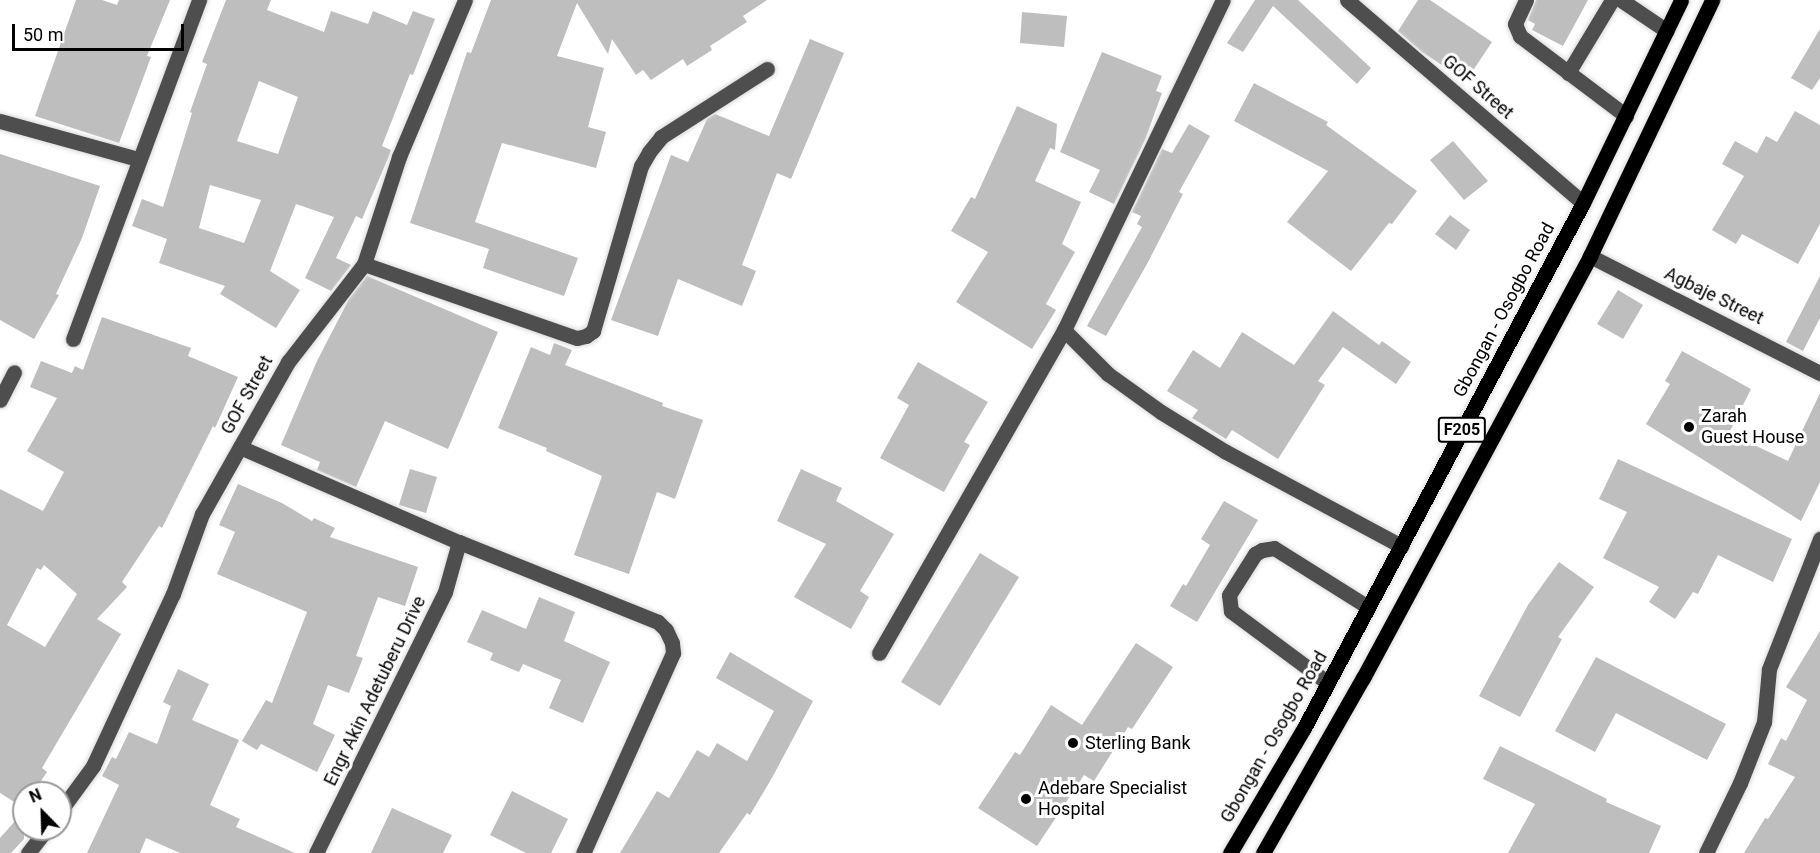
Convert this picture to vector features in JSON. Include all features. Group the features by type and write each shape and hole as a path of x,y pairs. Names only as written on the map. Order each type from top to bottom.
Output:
{"main road":[{"name":"Gbongan - Osogbo Road","path":"1230,853 1328,683 1583,203 1681,0"},
{"name":"F205","path":"1263,853 1363,678 1590,256 1713,0"}],"street":[{"path":"73,339 199,0"},
{"name":"GOF Street","path":"72,795 93,766 173,594 202,514 288,362 364,264 399,157 465,0"},
{"path":"879,653 1064,330 1223,0"},
{"name":"GOF Street","path":"1347,0 1583,203"},
{"path":"1526,0 1515,24 1520,36 1626,116"},
{"path":"1568,73 1612,0"},
{"path":"1621,0 1667,32"},
{"path":"364,264 577,338 586,336 593,331 641,166 649,152 661,137 766,69"},
{"path":"0,121 138,159"},
{"name":"Agbaje Street","path":"1590,256 1820,373"},
{"path":"1064,330 1108,374 1161,412 1226,452 1401,546"},
{"path":"0,400 14,372"},
{"path":"240,447 459,542 658,622 670,637 673,653 583,853"},
{"path":"1706,853 1740,783 1764,722 1769,669 1820,539"},
{"name":"Engr Akin Adetuberu Drive","path":"316,853 445,592 459,542"},
{"path":"1328,683 1231,611 1229,595 1255,554 1274,548 1368,607"},
{"path":"28,853 38,841"}],"building":[{"path":"76,0 102,0 117,5 119,0 170,0 147,56 151,57 119,143 35,116"},
{"path":"226,0 271,0 267,10 324,32 331,11 368,24 373,11 407,25 413,11 435,19 413,75 410,74 382,146 391,150 389,156 362,219 356,216 336,258 351,265 331,291 305,278 334,217 296,204 270,271 300,290 276,328 220,294 225,286 159,263 167,239 132,226 142,199 163,207 192,113 190,112 207,64 202,62","holes":["259,81 298,97 278,154 237,141","210,185 261,200 244,243 199,228"]},
{"path":"491,0 767,0 743,16 747,22 710,46 712,50 687,66 683,59 651,80 643,70 636,75 612,39 608,54 577,3 557,56 604,68 588,127 606,132 596,168 502,143 475,222 578,258 564,296 483,268 489,249 410,223 467,52 471,53"},
{"path":"1255,0 1298,0 1371,68 1357,84 1273,6 1243,52 1227,43"},
{"path":"1418,0 1430,0 1492,42 1466,81 1422,52 1398,31"},
{"path":"1536,0 1588,0 1563,46 1532,30 1535,24 1528,20"},
{"path":"1022,12 1067,16 1064,47 1020,43"},
{"path":"1820,29 1820,78 1812,90 1791,78"},
{"path":"810,39 844,53 791,179 777,173 742,265 756,271 742,306 678,279 658,336 611,320 671,155 688,162 707,119 715,114 769,136"},
{"path":"1102,52 1162,76 1156,91 1162,93 1145,140 1114,204 1089,192 1100,170 1060,152"},
{"path":"1254,83 1328,122 1326,125 1417,191 1351,271 1287,222 1328,171 1234,121"},
{"path":"1017,106 1057,124 1055,150 1050,148 1035,181 1081,202 1062,244 1075,252 1046,304 1056,310 1032,349 956,302 988,252 951,231 971,197 975,199"},
{"path":"1795,111 1820,125 1820,224 1798,264 1742,234 1736,244 1712,230 1744,176 1722,164 1735,141 1757,153 1766,136 1777,142"},
{"path":"1189,124 1210,136 1179,192 1183,194 1147,264 1106,336 1087,326 1142,227 1137,224 1141,216 1132,212 1162,149 1172,153"},
{"path":"1453,141 1488,181 1464,200 1430,160"},
{"path":"0,154 100,186 82,238 56,294 59,295 34,339 0,320"},
{"path":"1450,215 1470,230 1456,250 1435,234"},
{"path":"367,276 498,332 448,449 385,421 356,487 317,470 320,462 281,445 317,361 349,299"},
{"path":"1820,276 1820,318 1803,351 1786,342"},
{"path":"1618,290 1643,305 1623,339 1597,324"},
{"path":"1333,311 1379,345 1382,341 1411,362 1396,384 1343,347 1318,381 1325,385 1278,459 1232,430 1226,439 1192,418 1198,410 1167,391 1193,350 1220,368 1242,332 1294,365"},
{"path":"102,317 191,348 188,356 238,377 215,428 213,426 162,528 159,526 122,582 127,587 97,619 121,634 42,768 47,772 41,781 12,781 12,800 0,793 0,489 43,511 64,472 27,451 57,398 30,387 41,361 72,373 75,366 83,370","holes":["44,565 77,594 45,647 7,625 37,568 41,570"]},
{"path":"554,343 572,350 565,365 663,403 662,406 703,420 675,499 657,492 629,574 574,555 602,476 546,451 547,448 498,428 531,347 550,355"},
{"path":"1682,351 1751,389 1729,433 1788,461 1820,393 1820,482 1801,521 1646,424 1670,384 1665,381"},
{"path":"918,362 988,402 964,442 970,445 944,492 880,458 909,405 897,398"},
{"path":"1618,459 1792,539 1773,582 1718,555 1698,594 1693,592 1675,619 1649,602 1659,587 1603,558 1627,512 1599,499"},
{"path":"410,469 437,477 426,513 399,505"},
{"path":"801,469 842,488 836,501 894,534 860,591 869,597 851,629 794,597 826,544 777,521"},
{"path":"238,484 282,503 312,521 314,518 335,528 330,537 418,567 405,606 378,597 356,656 363,658 349,693 328,685 313,724 335,735 317,772 261,744 257,750 242,741 266,700 272,703 307,612 217,574 235,532 219,525"},
{"path":"1224,501 1258,520 1197,622 1170,606 1183,584 1186,586 1210,545 1201,539"},
{"path":"980,553 1019,577 940,706 901,682"},
{"path":"1559,562 1594,587 1558,637 1562,639 1520,717 1479,696 1528,605"},
{"path":"539,597 575,612 564,641 610,662 583,723 549,708 561,680 523,664 519,672 490,660 493,653 467,642 482,610 526,629"},
{"path":"1820,631 1820,853 1744,853 1765,818 1768,819 1795,777 1768,764 1781,738 1786,741 1807,700 1786,687"},
{"path":"1136,643 1173,667 1132,729 1128,727 1094,781 1084,775 1037,846 978,808 1015,752 1020,755 1051,705 1082,725"},
{"path":"730,652 813,701 773,776 750,815 747,813 719,853 620,853 657,791 669,798 697,750 709,757 717,743 747,761 774,711 716,678"},
{"path":"1596,657 1726,724 1707,760 1616,713 1595,752 1555,731"},
{"path":"178,669 209,684 192,720 239,740 210,805 240,819 236,827 295,853 180,853 146,838 140,853 87,853 119,785 102,776 112,757 116,759 129,732 157,744 171,706 163,702"},
{"path":"1500,746 1607,799 1606,802 1661,826 1649,853 1508,853 1535,804 1483,779"},
{"path":"512,791 568,819 551,853 526,853 490,835"},
{"path":"392,808 452,835 443,853 371,853"},
{"path":"12,824 12,841 22,841 11,853 0,853 0,838"}],"place":[{"name":"Zarah Guest House","path":"1689,427"},
{"name":"Sterling Bank","path":"1073,743"},
{"name":"Adebare Specialist Hospital","path":"1026,799"}]}
